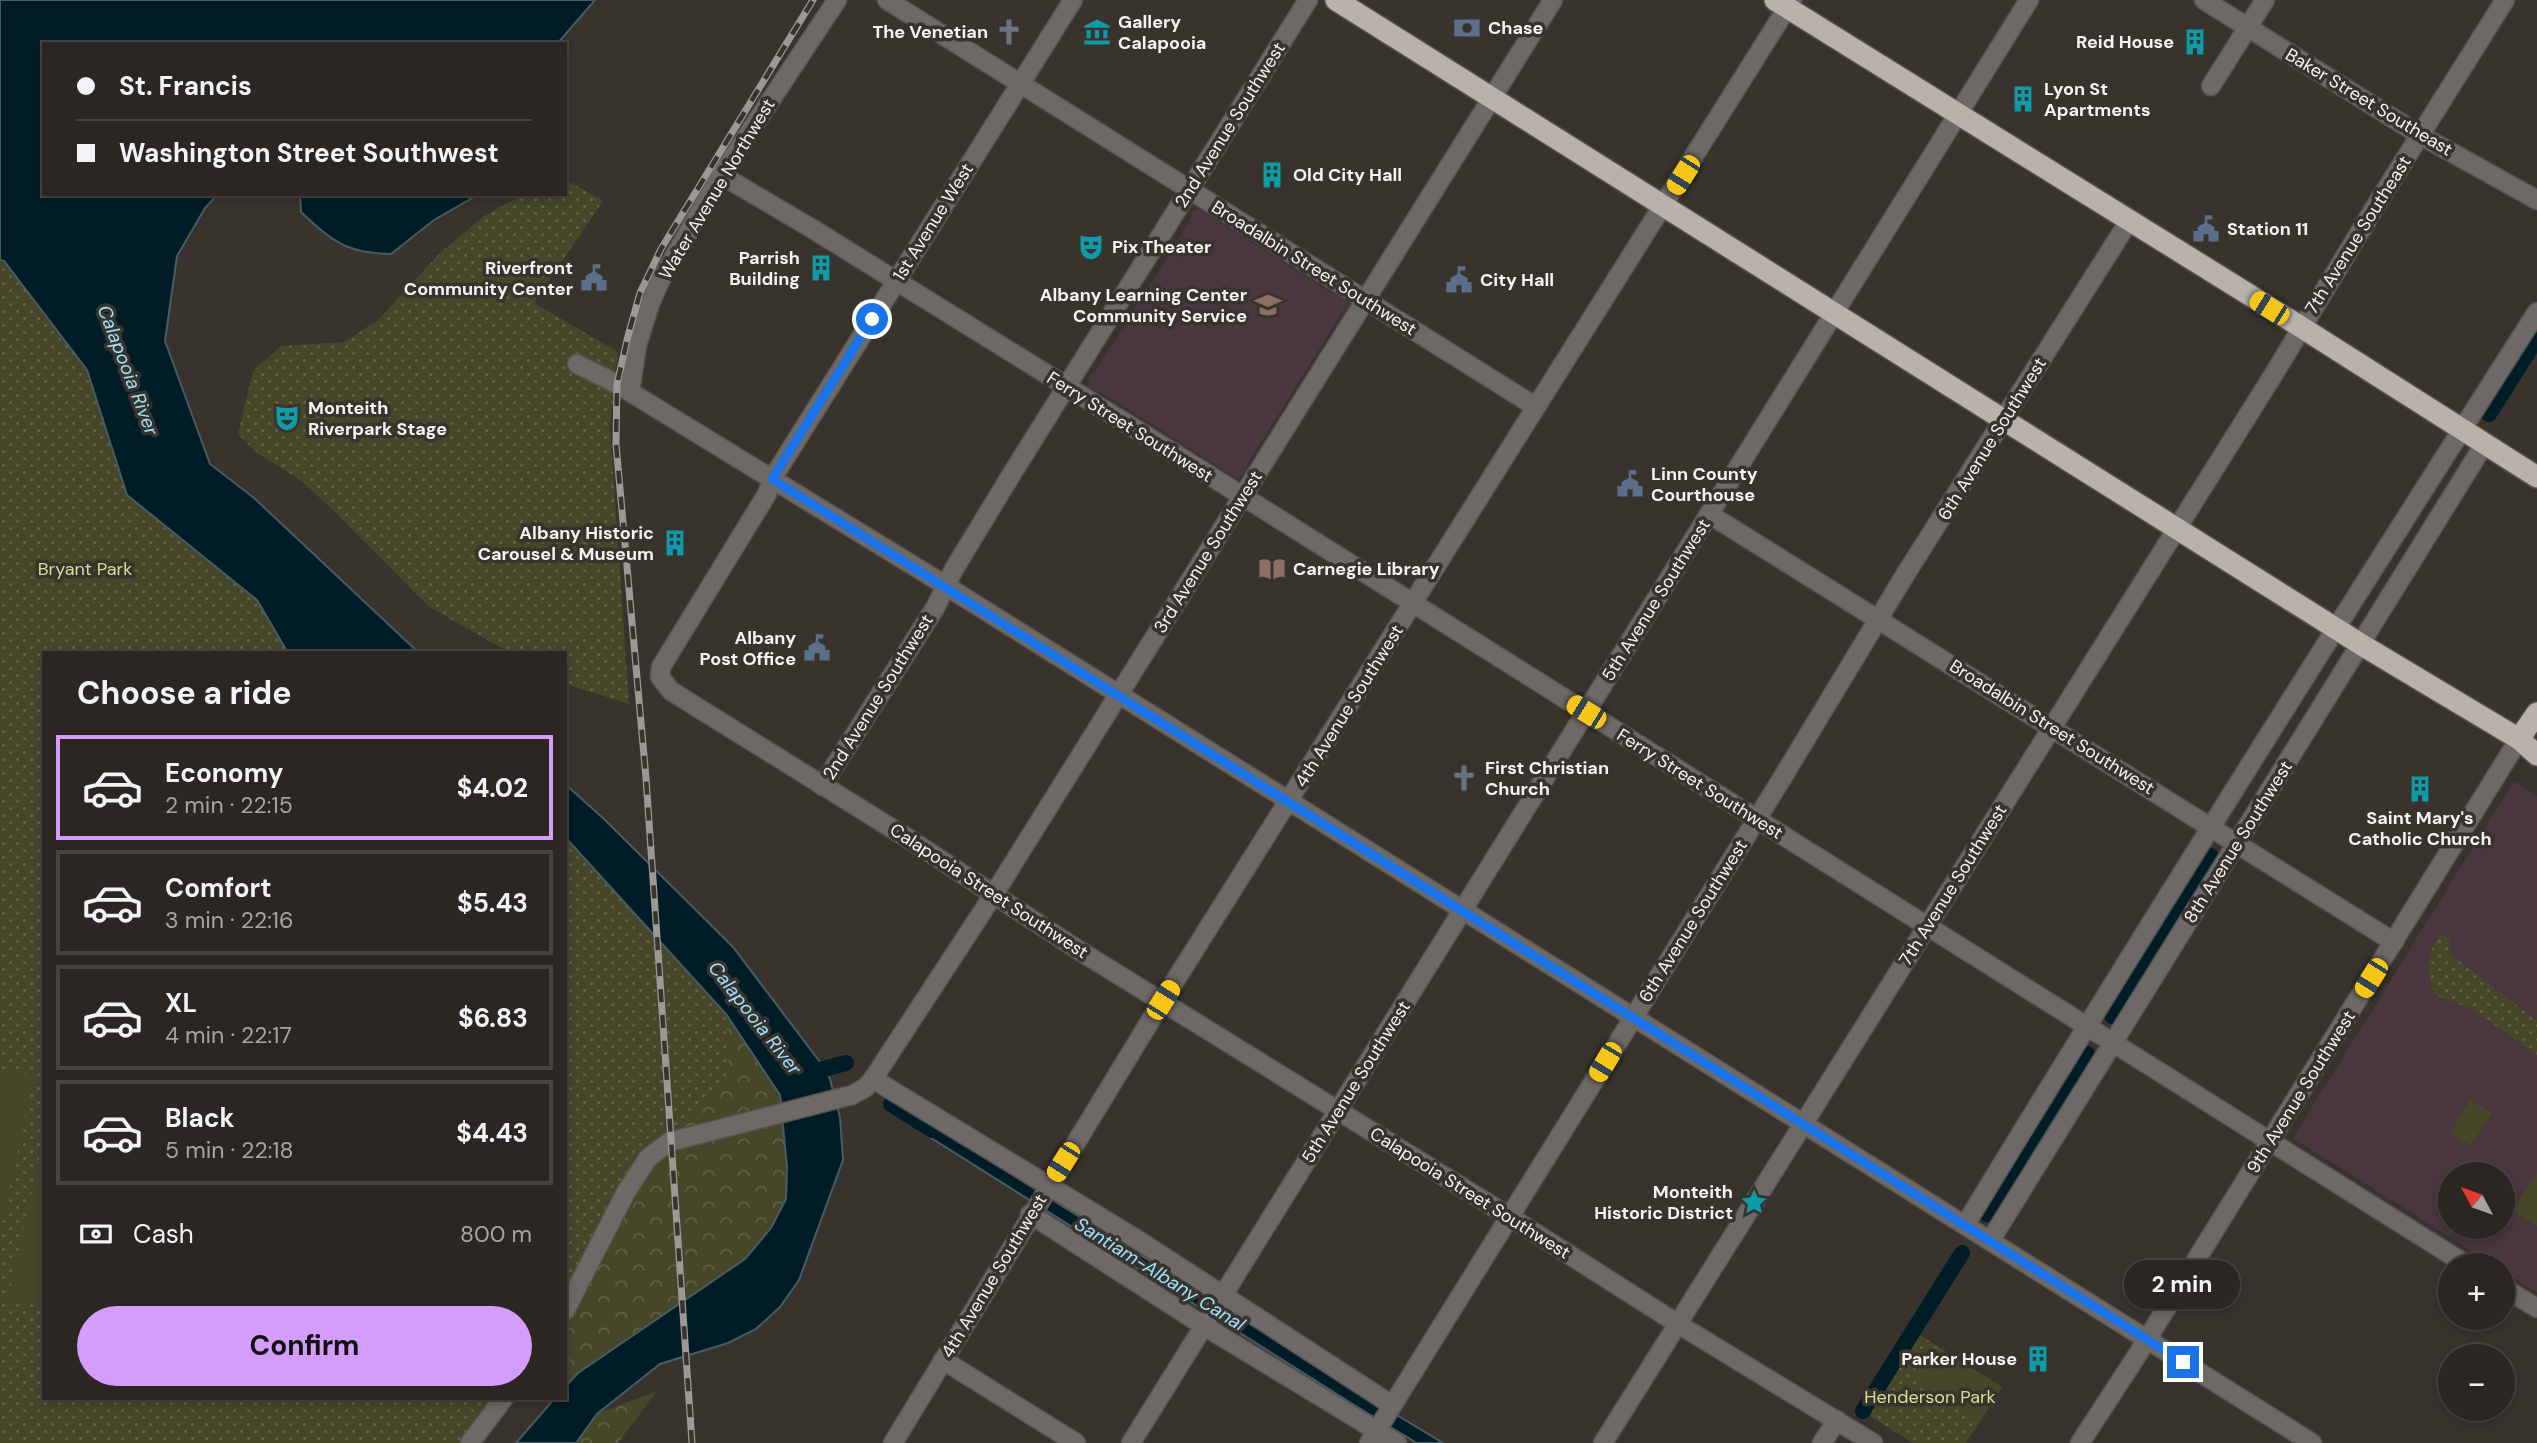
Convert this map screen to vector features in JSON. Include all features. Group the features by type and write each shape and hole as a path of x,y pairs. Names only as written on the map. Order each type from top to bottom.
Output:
{"highway":[{"path":"1335,0 2336,629 2519,740 2537,755"},
{"path":"1785,3 1957,114 2536,476"},
{"path":"2519,740 2537,713"}],"street":[{"name":"Water Avenue Northwest","path":"630,392 637,345 650,304 675,254 721,176 836,0"},
{"name":"Broadalbin Street Southwest","path":"887,0 1536,407"},
{"name":"1st Avenue West","path":"665,660 766,494 772,479 1073,0"},
{"name":"2nd Avenue Southwest","path":"822,786 935,608 1013,472 1308,0"},
{"name":"3rd Avenue Southwest","path":"567,1307 626,1192 648,1158 675,1139 696,1136 852,1095 865,1088 873,1079 994,894 1553,0"},
{"name":"5th Avenue Southwest","path":"1131,1443 2029,0"},
{"name":"Baker Street Southeast","path":"2204,0 2420,135 2537,200"},
{"path":"2211,86 2265,0"},
{"name":"7th Avenue Southeast","path":"2301,327 2505,0"},
{"name":"4th Avenue Southwest","path":"893,1443 1163,1000 1664,206 1785,3"},
{"name":"Ferry Street Southwest","path":"721,176 896,281 1927,927 2087,1024 2449,1253"},
{"name":"6th Avenue Southwest","path":"1376,1432 1879,618 2129,221"},
{"name":"8th Avenue Southwest","path":"1965,1225 2210,827 2537,312"},
{"name":"7th Avenue Southwest","path":"1604,1443 2301,327"},
{"path":"577,364 630,392 946,586 2312,1443"},
{"name":"8th Avenue Southwest","path":"1990,1241 2485,443"},
{"name":"Broadalbin Street Southwest","path":"1709,514 2394,942"},
{"name":"Calapooia Street Southwest","path":"665,660 660,677 671,691 1080,951 1163,1000 1870,1442"},
{"name":"9th Avenue Southwest","path":"2080,1443 2147,1340 2519,740"},
{"path":"873,1079 1047,1188 1138,1240 1214,1310 1376,1432 1397,1443"},
{"path":"1032,1211 1391,1406"},
{"path":"2515,1295 2537,1308"},
{"path":"943,1360 1076,1443"},
{"path":"470,1443 503,1400"},
{"path":"1822,1443 1837,1420"}],"shaded area":[{"path":"1202,208 1213,218 1333,294 1343,296 1349,306 1247,465 1247,470 1237,479 1122,405 1087,387 1090,375 1096,370 1189,223 1192,212"},
{"path":"2514,781 2537,796 2537,1293 2515,1279 2515,1253 2475,1253 2453,1239 2515,1239 2515,1162 2438,1162 2438,1230 2293,1138"}],"green space":[{"path":"567,182 603,201 534,303 618,352 610,426 629,704 567,685 567,651 507,651 428,606 299,479 257,453 238,434 253,371 281,346 344,342 378,320 440,253 483,217 520,196 567,196"},
{"name":"Bryant Park","path":"0,260 4,260 87,370 127,495 257,600 287,651 42,651 42,1400 502,1400 470,1443 0,1443"},
{"path":"567,839 726,1014 729,1074 669,1142 643,1165 567,1307"},
{"path":"2442,934 2450,940 2450,954 2537,1021 2537,1055 2471,1008 2436,996 2430,980 2429,964 2432,948"},
{"path":"726,1014 758,1054 780,1095 787,1167 786,1199 771,1228 745,1259 578,1373 567,1385 567,1046"},
{"path":"0,1069 34,1076 0,1232"},
{"path":"2470,1100 2492,1113 2471,1145 2450,1133"},
{"path":"42,1146 42,1304 8,1300"},
{"path":"2537,1172 2537,1226 2515,1213 2515,1206"},
{"name":"Henderson Park","path":"1915,1332 2002,1387 1966,1443 1913,1443 1864,1412"},
{"path":"1938,1347 2002,1387 1980,1421 1916,1381"},
{"path":"657,1391 618,1443 576,1443 597,1414"}],"water":[{"name":"Calapooia River","path":"0,0 595,0 559,42 42,42 42,196 216,196 205,208 177,256 165,341 210,464 254,498 417,651 287,651 257,600 127,495 87,370 4,261 0,260"},
{"path":"300,196 476,196 434,220 391,254 362,251 341,244 301,212"},
{"name":"Calapooia River","path":"567,786 733,947 820,1062 830,1079 840,1117 843,1160 799,1280 780,1307 756,1329 728,1343 660,1364 597,1414 576,1443 516,1443 553,1400 567,1400 567,1385 578,1373 745,1259 771,1228 786,1199 787,1167 780,1095 726,1014 567,839"},
{"path":"917,1115 1443,1443 1417,1443 1359,1408 917,1129 913,1123"}],"waterway":[{"name":"Santiam-Albany Canal","path":"2489,414 2537,338"},
{"name":"Santiam-Albany Canal","path":"2112,1016 2211,856"},
{"name":"Santiam-Albany Canal","path":"1987,1214 2087,1054"},
{"name":"Santiam-Albany Canal","path":"805,1074 846,1063"},
{"name":"Santiam-Albany Canal","path":"891,1104 932,1130"},
{"name":"Santiam-Albany Canal","path":"1863,1411 1962,1253"}],"railway":[{"path":"692,1443 646,778 616,444 617,384 640,293 661,249 813,0"}],"place":[{"name":"Chase","path":"1467,28"},
{"name":"The Venetian","path":"1009,32"},
{"name":"Gallery Calapooia","path":"1097,32"},
{"name":"Reid House","path":"2195,42"},
{"name":"Lyon St Apartments","path":"2023,99"},
{"name":"Old City Hall","path":"1272,175"},
{"name":"Station 11","path":"2206,229"},
{"name":"Pix Theater","path":"1091,247"},
{"name":"Parrish Building","path":"821,268"},
{"name":"Riverfront Community Center","path":"594,278"},
{"name":"City Hall","path":"1459,280"},
{"name":"Albany Learning Center Community Service","path":"1268,305"},
{"name":"Monteith Riverpark Stage","path":"287,418"},
{"name":"Linn County Courthouse","path":"1630,484"},
{"name":"Albany Historic Carousel & Museum","path":"675,543"},
{"name":"Carnegie Library","path":"1272,569"},
{"name":"Albany Post Office","path":"817,648"},
{"name":"First Christian Church","path":"1464,778"},
{"name":"Saint Mary's Catholic Church","path":"2420,789"},
{"name":"Monteith Historic District","path":"1754,1202"},
{"name":"Parker House","path":"2038,1359"}],"route":[{"path":"872,319 772,479 2183,1362"}]}
